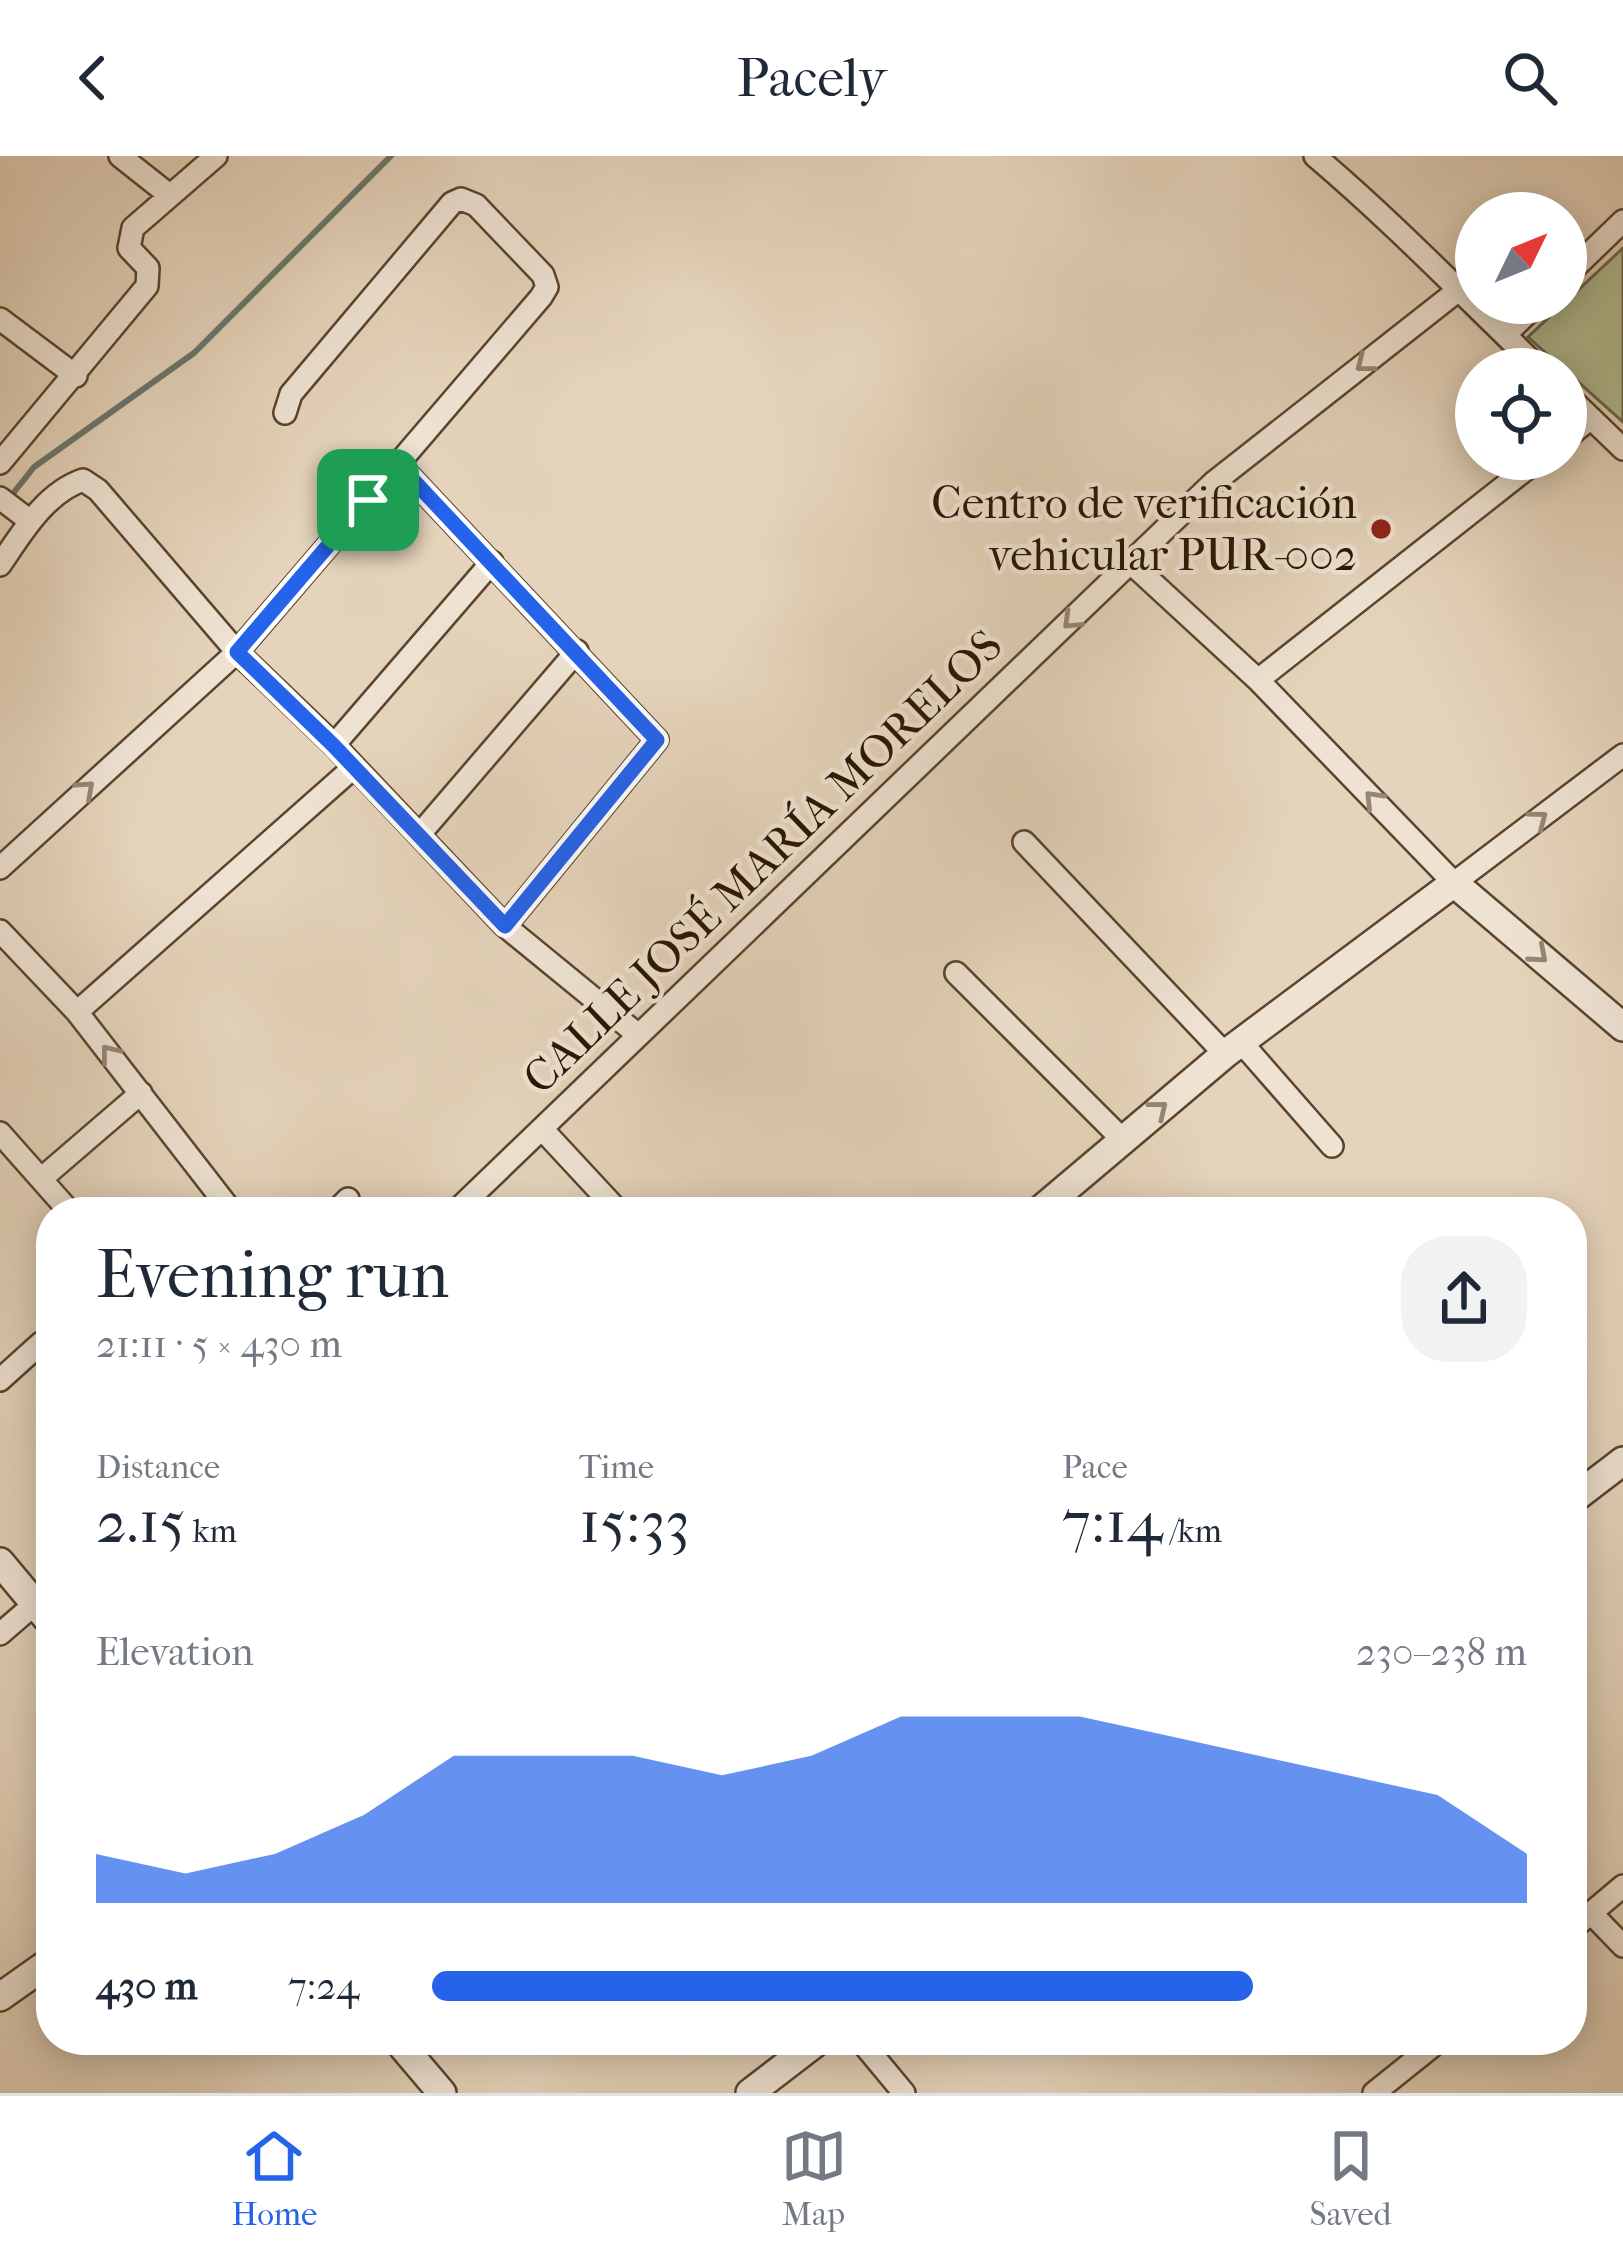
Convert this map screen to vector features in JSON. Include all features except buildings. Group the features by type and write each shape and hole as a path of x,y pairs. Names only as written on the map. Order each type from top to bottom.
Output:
{"street":[{"path":"120,156 168,194"},
{"path":"0,463 147,286 148,268 129,248 133,228 216,156"},
{"path":"1315,156 1401,229 1455,291"},
{"path":"0,868 237,652 547,286 542,275 476,205 461,199 452,203 291,394 285,413"},
{"path":"1587,256 1623,221"},
{"name":"CALLE JOSÉ MARÍA MORELOS","path":"471,1197 1213,483 1455,293"},
{"path":"0,319 76,376"},
{"path":"1492,324 1518,348"},
{"path":"1504,335 1516,324"},
{"path":"1587,414 1623,449"},
{"path":"1587,421 1591,418"},
{"path":"398,464 657,740 505,926"},
{"path":"0,565 31,521 66,486 83,480 98,490 237,652 334,746 505,926 637,1034"},
{"path":"1258,680 1512,480"},
{"path":"6,502 31,521"},
{"path":"334,746 492,562"},
{"path":"1131,563 1258,680 1454,883 1623,1027"},
{"path":"419,835 577,651"},
{"path":"1055,1197 1233,1048 1623,755"},
{"path":"77,1012 353,768"},
{"path":"1024,842 1332,1146"},
{"path":"0,931 77,1012 221,1197"},
{"path":"956,974 1122,1139"},
{"path":"41,1179 141,1093"},
{"path":"542,1129 606,1197"},
{"path":"0,1133 57,1197"},
{"path":"0,1380 36,1348"},
{"path":"1587,1489 1623,1462"},
{"path":"0,1562 36,1596"},
{"path":"0,1634 36,1612"},
{"path":"1587,1916 1623,1886"},
{"path":"1591,1913 1623,1946"},
{"path":"0,1997 36,1971"},
{"path":"410,2055 442,2093"},
{"path":"750,2093 799,2055"},
{"path":"872,2055 904,2093"},
{"path":"1374,2093 1421,2055"}],"green space":[{"path":"1623,248 1623,422 1587,390 1587,348 1540,348 1528,337 1542,324 1587,324 1587,282"}],"waterway":[{"path":"11,496 34,467 194,353 391,156"}],"place":[{"name":"Centro de verificación vehicular PUR-002","path":"1381,529"}],"route":[{"path":"398,464 657,740 505,926 334,746 237,652 368,500 398,464"}]}
